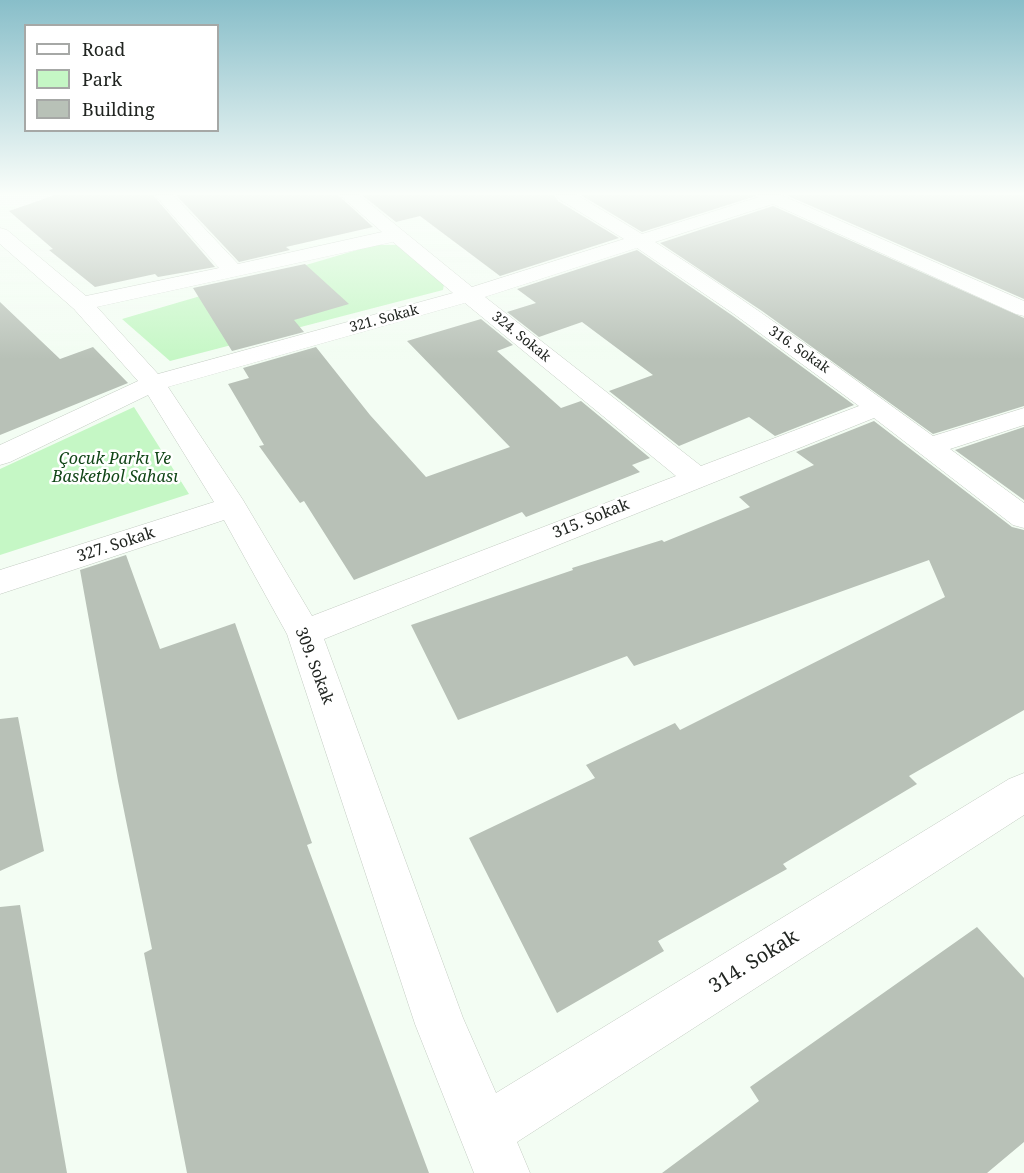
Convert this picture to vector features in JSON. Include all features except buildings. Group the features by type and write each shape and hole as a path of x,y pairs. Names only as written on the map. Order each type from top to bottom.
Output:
{"street":[{"name":"309. Sokak","path":"18,250 82,304 153,383 232,507 304,633 440,1024 502,1173"},
{"path":"214,250 233,271"},
{"path":"82,304 330,250"},
{"name":"324. Sokak","path":"415,250 696,477"},
{"name":"321. Sokak","path":"0,456 153,383 469,295 611,250"},
{"name":"316. Sokak","path":"656,250 879,407 928,447 1024,518"},
{"path":"891,250 1024,309"},
{"name":"315. Sokak","path":"304,633 879,407"},
{"path":"928,447 1024,416"},
{"name":"327. Sokak","path":"0,582 232,507"},
{"name":"314. Sokak","path":"485,1131 1024,792"}],"green space":[{"path":"358,250 404,250 444,284 443,290 170,361 122,319"},
{"name":"Çocuk Parkı Ve Basketbol Sahası","path":"134,407 189,494 0,555 0,469"}]}
